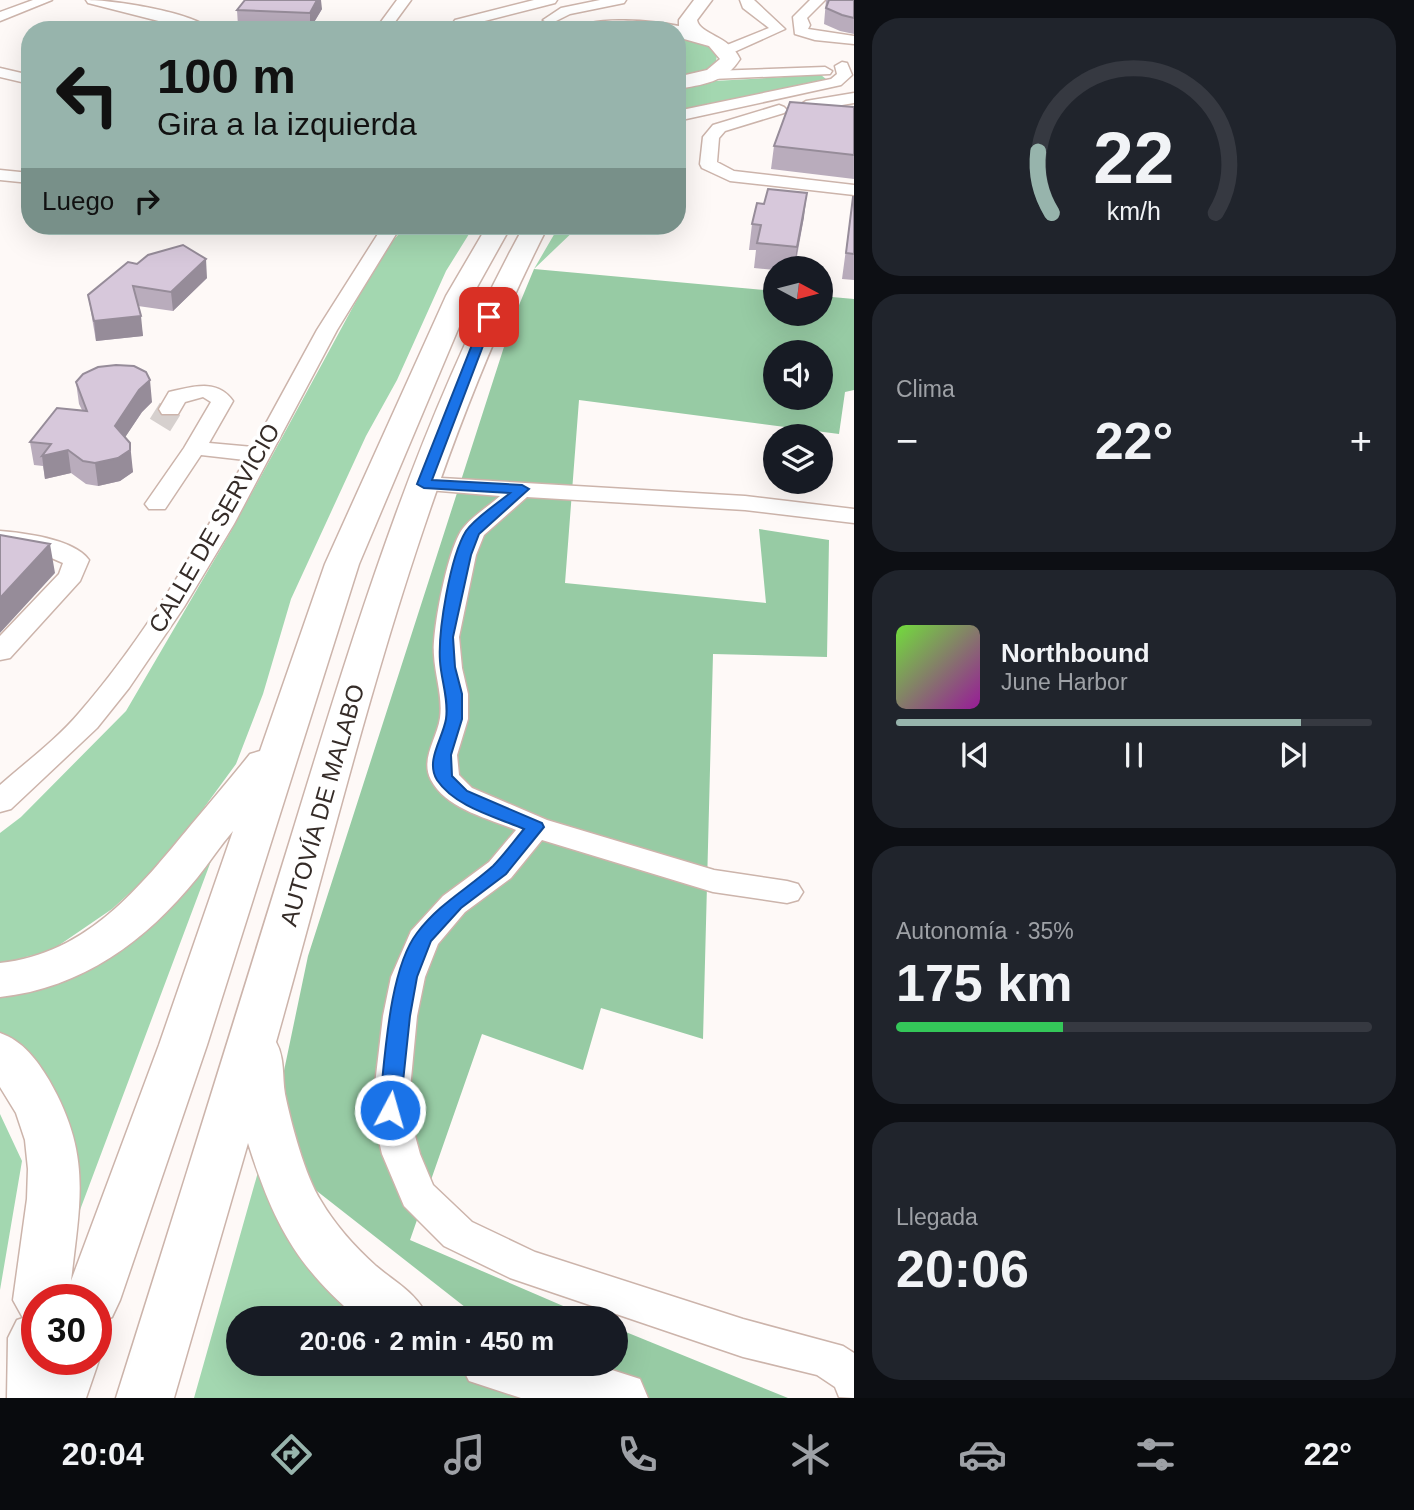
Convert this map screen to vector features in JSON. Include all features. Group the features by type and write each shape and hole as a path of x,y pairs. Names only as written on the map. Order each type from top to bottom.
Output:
{"highway":[{"path":"686,81 712,75 725,67 709,43 688,23 704,0"},
{"path":"636,21 663,7"},
{"path":"98,1284 183,1045 342,564 459,296 494,235"},
{"name":"AUTOVÍA DE MALABO","path":"145,1398 387,587 497,298 531,235"},
{"path":"0,980 12,980 52,969 89,951 135,916 178,873 237,800 285,733"},
{"path":"260,1014 256,1077 264,1118 300,1213 333,1258 370,1296 384,1306"},
{"path":"0,1052 20,1073 44,1112 54,1149 55,1200 43,1284"},
{"path":"36,1375 36,1398"},
{"path":"57,1398 65,1375"},
{"path":"538,1376 620,1398"}],"street":[{"path":"0,17 45,0"},
{"path":"93,0 183,21"},
{"path":"389,21 404,0"},
{"path":"468,21 550,0"},
{"path":"568,21 566,11 619,0"},
{"path":"709,43 761,37 778,29 748,5 747,0"},
{"path":"822,1 800,17 803,25 815,25 833,31 832,35 826,37 854,40"},
{"path":"709,43 783,65 848,68"},
{"path":"712,75 848,68"},
{"path":"686,114 836,82 845,75 848,68"},
{"path":"0,72 21,78"},
{"path":"854,98 779,110 719,128 710,137 708,164 730,176 854,190"},
{"path":"750,100 779,110"},
{"path":"0,175 21,177"},
{"name":"CALLE DE SERVICIO","path":"6,790 88,722 120,682 171,607 222,524 327,330 386,235"},
{"path":"157,504 195,448 222,401 215,394 189,393 177,397 170,409"},
{"path":"195,448 259,454"},
{"path":"424,484 745,503 854,516"},
{"path":"522,489 473,532 464,555 446,637 448,667 454,694 454,719 442,755 444,777 461,795 536,827 713,881 787,892"},
{"path":"0,538 22,540 66,553 76,560 71,576 0,652"},
{"path":"536,827 500,870 454,904 423,939 408,977 400,1016 390,1110 401,1154 418,1195 458,1234 524,1266 743,1338 828,1359 850,1374 854,1383"}],"green space":[{"path":"686,38 709,46 717,54 716,63 706,70 686,76"},
{"path":"821,75 826,79 686,109 686,86 714,81"},
{"path":"398,235 468,235 446,271 397,380 366,436 291,599 263,694 236,764 165,861 112,909 52,950 0,964 0,833 21,817 126,711 230,533 388,246"},
{"path":"554,235 570,235 534,269"},
{"path":"534,269 763,290 763,326 833,326 833,297 854,299 854,390 845,392 839,434 833,433 833,424 763,424 579,400 565,583 766,603 759,529 829,540 827,657 713,654 703,1039 601,1008 583,1070 482,1034 410,1240 563,1306 464,1306 267,1152 308,956 512,322"},
{"path":"223,829 53,1282 71,1164 0,1036 0,992 7,993"},
{"path":"0,1114 22,1161 0,1290"},
{"path":"260,1165 375,1306 226,1306 226,1376 505,1376 570,1398 194,1398"},
{"path":"628,1333 788,1398 582,1398 554,1376 628,1376"}],"building":[{"path":"245,0 317,0 310,13 237,10"},
{"path":"829,0 854,0 854,18 826,8"},
{"path":"790,102 854,107 854,155 774,146"},
{"path":"768,189 807,193 797,247 757,243 761,225 752,224 757,203 764,204"},
{"path":"854,197 854,254 846,253"},
{"path":"183,245 206,259 171,292 133,286 141,316 94,321 88,295 128,262 137,264 148,255"},
{"path":"134,366 146,372 150,380 139,390 115,426 130,443 130,450 118,458 95,463 83,461 68,450 42,456 51,444 30,442 57,408 87,411 76,382 83,374 98,367"},
{"path":"0,535 50,544 0,598"}],"tunnel":[{"path":"160,425 170,409"}],"route":[{"path":"390,1110 400,1016 408,977 423,939 454,904 500,870 536,827 486,808 461,795 444,777 442,755 454,719 454,694 448,667 446,637 464,555 473,532 522,489 424,484 446,421 489,317"}]}
